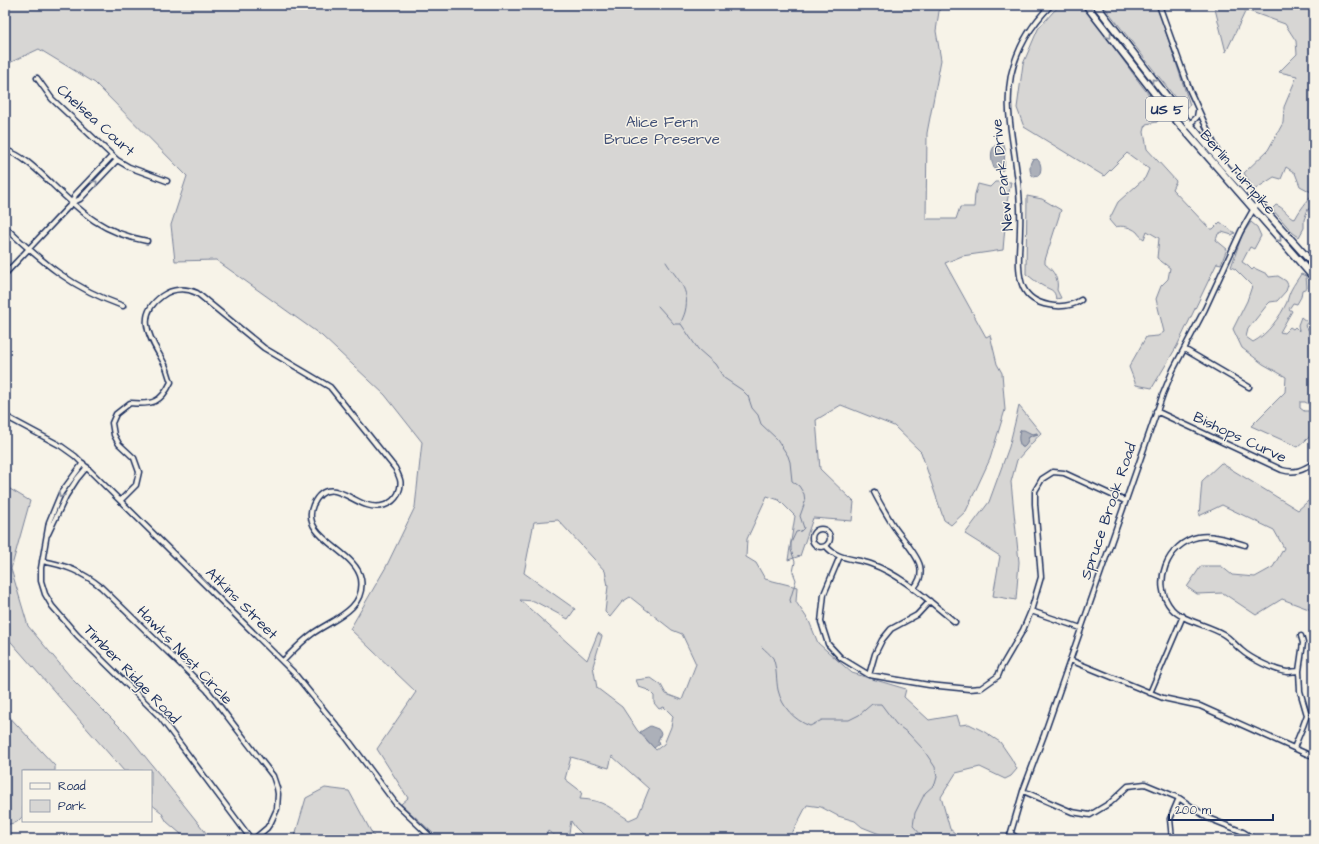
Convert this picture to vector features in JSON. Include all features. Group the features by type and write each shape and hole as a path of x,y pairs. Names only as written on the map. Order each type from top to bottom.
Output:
{"highway":[{"name":"Berlin Turnpike","path":"1086,5 1145,83 1184,130 1314,278"},
{"name":"Berlin Turnpike","path":"1096,5 1152,78 1224,165 1314,265"}],"street":[{"name":"New Park Drive","path":"1051,5 1037,20 1026,37 1015,61 1009,86 1008,111 1019,194 1020,274 1023,287 1026,292 1030,297 1040,303 1066,305 1074,304 1081,300"},
{"path":"1159,5 1198,114 1197,117 1184,130"},
{"name":"Chelsea Court","path":"37,78 52,99 116,160 129,167 167,181"},
{"path":"1196,107 1212,143 1224,165"},
{"path":"5,150 30,163 72,203 104,227 124,236 148,241"},
{"path":"72,203 75,195 112,156"},
{"path":"5,274 72,203 80,199 116,160"},
{"name":"Spruce Brook Road","path":"1010,839 1023,791 1044,735 1156,412 1173,370 1207,304 1241,231 1258,204"},
{"path":"5,227 54,271 72,283 123,306"},
{"path":"121,500 136,485 139,472 134,458 119,444 114,435 112,423 116,414 130,403 148,404 158,400 165,394 171,382 167,368 147,330 148,317 152,306 166,294 181,290 197,293 264,348 330,387 395,468 401,479 398,493 393,502 382,507 367,505 336,490 324,492 316,500 311,510 311,521 316,531 350,560 358,570 361,580 360,591 356,603 347,612 313,633 283,661"},
{"path":"1184,349 1249,387"},
{"name":"Bishops Curve","path":"1156,412 1282,470 1297,472 1314,463"},
{"name":"Atkins Street","path":"5,416 61,446 83,462 283,661 304,684 346,736 396,804 433,839"},
{"name":"Timber Ridge Road","path":"83,462 67,484 56,503 49,522 40,574 45,594 52,606 89,647 160,717 250,839"},
{"name":"Timber Ridge Road","path":"47,536 66,496 87,467"},
{"path":"840,556 824,594 820,622 828,644 841,658 869,675 929,685 969,689 981,688 998,676 1002,666 1023,630 1031,611 1041,577 1035,491 1042,479 1053,472 1064,473 1125,501"},
{"path":"874,492 891,522 920,565 921,574 919,582 913,589"},
{"path":"826,546 830,542 829,533 824,529 816,531 812,536 815,544 820,547 826,546 840,556 871,564 896,577 955,622"},
{"path":"1245,545 1213,536 1198,536 1185,541 1175,550 1167,563 1163,574 1162,586 1166,599 1172,609 1183,616 1223,634 1246,654 1277,669 1289,672 1299,671"},
{"name":"Hawks Nest Circle","path":"42,561 77,570 101,587 207,690 269,770 278,788 277,809 267,828 254,839"},
{"path":"869,675 875,654 882,640 891,629 917,614 930,602"},
{"path":"1031,611 1081,628"},
{"path":"1150,693 1183,616"},
{"path":"1294,748 1307,715 1300,691 1299,671 1302,651 1301,636"},
{"path":"1070,660 1163,698 1200,706 1314,756"},
{"path":"1023,791 1072,812 1090,815 1110,803 1128,786 1145,784 1179,798 1208,818 1243,832 1254,839"},
{"path":"1172,839 1170,819 1179,798"},
{"path":"1011,834 1019,839"}],"green space":[{"name":"Alice Fern Bruce Preserve","path":"5,5 940,5 936,31 941,60 927,133 926,219 956,219 960,207 974,207 975,194 978,184 990,187 995,182 1011,182 1007,202 1003,250 962,256 945,263 986,337 990,335 997,364 1002,373 1005,410 990,459 966,511 951,525 944,520 921,452 894,426 841,405 816,420 820,469 854,502 852,521 813,518 800,556 788,560 795,516 779,500 767,496 747,539 746,557 756,563 765,579 797,587 796,602 809,621 818,643 852,673 906,689 904,697 929,720 957,715 960,725 969,724 1000,742 1017,769 1011,776 1005,779 980,767 956,773 941,797 950,829 962,839 892,839 862,827 855,821 838,816 821,807 807,805 789,839 587,839 571,821 568,839 559,839 548,831 544,839 440,839 401,804 408,798 377,749 416,692 350,629 386,567 415,507 422,442 385,395 322,336 216,260 175,261 171,225 187,176 95,83 39,49 5,65","holes":["558,520 605,571 608,586 605,612 610,617 622,602 630,597 672,630 682,634 696,664 682,700 666,694 661,685 651,678 636,680 639,687 648,690 654,696 654,703 659,709 664,707 673,716 671,727 664,744 656,750 637,730 622,707 597,688 593,666 602,636 598,633 587,660 520,600 534,601 568,619 575,609 524,573 534,522","612,756 649,789 638,816 629,820 601,803 580,799 582,792 565,779 571,757 609,768"]},
{"path":"1061,5 1083,5 1165,115 1160,116 1157,122 1146,124 1144,132 1147,149 1176,181 1172,189 1210,229 1213,229 1220,222 1235,233 1232,235 1222,232 1218,234 1216,240 1227,249 1221,264 1217,263 1177,346 1152,388 1136,385 1129,367 1146,337 1158,336 1164,332 1156,299 1161,286 1168,279 1170,268 1157,258 1159,238 1147,231 1144,239 1132,229 1123,226 1115,227 1109,220 1118,202 1145,178 1149,169 1127,153 1104,176 1024,127 1017,108 1023,64 1038,29"},
{"path":"1103,5 1157,5 1190,105 1184,109"},
{"path":"1214,5 1314,5 1314,210 1308,209 1304,220 1304,228 1299,237 1293,233 1272,209 1276,205 1279,206 1295,219 1313,193 1300,186 1295,173 1286,167 1281,179 1274,177 1254,190 1244,173 1268,150 1283,123 1284,107 1297,76 1279,72 1297,54 1296,41 1285,24 1246,10 1226,52"},
{"path":"1027,196 1042,199 1061,210 1045,264 1051,269 1055,276 1057,290 1061,298 1056,299 1055,293 1052,290 1041,285 1026,274"},
{"path":"1251,222 1257,227 1261,236 1254,249 1250,247 1242,262 1252,270 1254,268 1267,274 1269,277 1278,276 1286,281 1288,285 1286,291 1277,301 1270,302 1267,305 1248,329 1246,337 1253,342 1273,325 1281,314 1291,290 1301,274 1306,276 1307,288 1302,290 1301,297 1297,304 1293,303 1289,309 1292,311 1280,332 1284,333 1290,327 1293,329 1295,327 1299,331 1298,325 1301,317 1307,322 1305,326 1314,336 1314,407 1305,402 1300,402 1300,408 1304,411 1314,411 1314,433 1298,447 1251,426 1285,392 1286,377 1263,364 1242,348 1233,329 1247,301 1252,286 1235,269 1231,267 1242,235"},
{"path":"1019,406 1041,433 1017,460 1011,482 1019,562 1016,600 993,596 1000,556 965,534 989,502 1009,447","holes":["1020,431 1032,434 1037,433 1029,437 1024,447 1022,447 1019,441"]},
{"path":"1221,463 1298,510 1314,496 1314,611 1282,599 1256,615 1223,593 1197,594 1187,587 1201,566 1221,566 1232,575 1255,577 1273,567 1284,548 1274,530 1222,505 1199,516 1202,481"},
{"path":"5,486 30,501 11,569 28,626 74,681 128,735 211,839 182,839 181,834 167,822 161,812 152,805 152,770 123,770 5,635"},
{"path":"5,712 55,766 55,770 22,770 22,817 17,822 6,825 6,833 17,839 5,839"},
{"path":"325,788 349,791 375,839 294,839 306,798"}],"shaded area":[{"path":"997,144 1004,145 1005,148 1004,167 1003,170 998,171 994,168 991,155 994,146"},
{"path":"1037,159 1041,165 1041,170 1038,176 1034,177 1030,172 1030,164 1032,160"},
{"path":"1021,430 1032,434 1038,434 1029,437 1026,445 1022,447 1019,438"},
{"path":"650,726 658,729 661,733 658,741 659,744 654,748 640,732"}],"waterway":[{"path":"666,262 685,290 686,304 681,323"},
{"path":"658,306 674,324 681,324 698,349 715,364 724,378 748,396 752,408 758,415 761,424 777,439 788,456 792,481 799,486 804,494 805,502 800,516 804,528 801,531 796,532 791,543 791,550 795,562 793,572 796,580 790,600 791,603"},
{"path":"762,647 773,658 778,690 782,702 799,720 810,726 822,720 849,720 859,715 872,704 881,704 896,724 908,733 923,749 935,767 937,777 935,784 925,793 915,813 913,826 926,839"}]}
